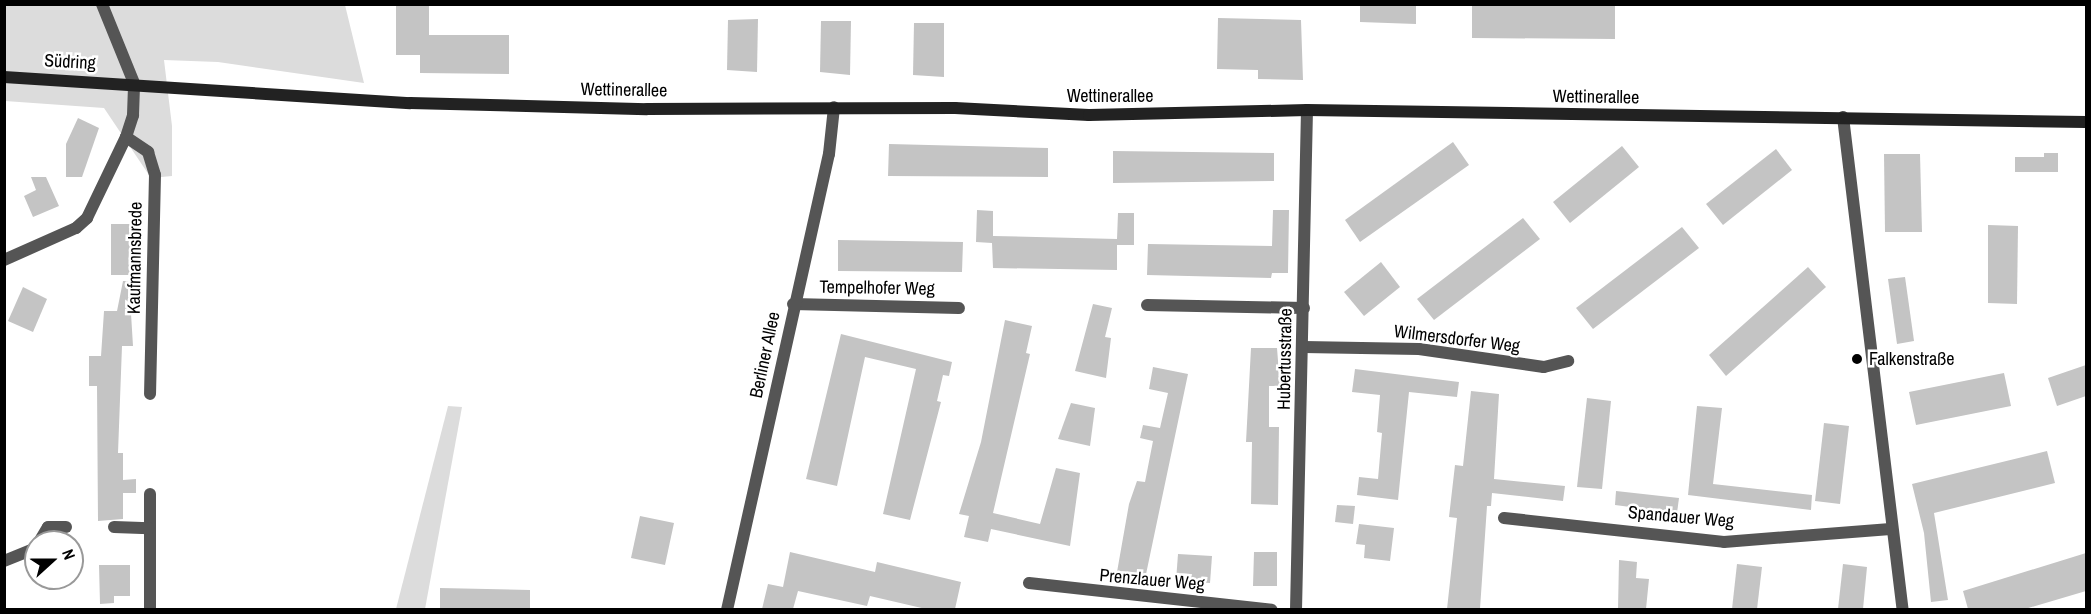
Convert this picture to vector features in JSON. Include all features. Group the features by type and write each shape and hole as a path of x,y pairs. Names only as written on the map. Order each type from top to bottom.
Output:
{"street":[{"path":"102,4 134,83"},
{"name":"Südring","path":"4,77 134,83"},
{"name":"Wettinerallee","path":"134,83 410,103 834,107 1089,115 1307,110 2086,122"},
{"name":"Kaufmannsbrede","path":"4,260 76,228 87,218 126,137 133,115 134,83"},
{"name":"Berliner Allee","path":"727,609 793,304 829,154 834,107"},
{"name":"Hubertusstraße","path":"1296,609 1304,347 1307,110"},
{"path":"1843,117 1890,529 1903,609"},
{"name":"Kaufmannsbrede","path":"126,137 148,152 155,175 150,394"},
{"name":"Tempelhofer Weg","path":"793,304 960,308"},
{"path":"1147,304 1304,308"},
{"name":"Wilmersdorfer Weg","path":"1304,347 1419,349 1544,367 1568,361"},
{"path":"150,494 150,609"},
{"name":"Spandauer Weg","path":"1504,518 1724,542 1890,529"},
{"path":"46,530 48,527 66,527"},
{"path":"114,527 149,528"},
{"path":"4,561 24,554"},
{"name":"Prenzlauer Weg","path":"1029,583 1272,609"}],"shaded area":[{"path":"4,5 345,5 364,83 218,62 164,60 172,126 172,176 151,178 104,108 5,101"},
{"path":"448,406 462,407 425,609 396,609"}],"building":[{"path":"396,4 429,4 429,35 509,35 509,74 420,73 420,55 396,55"},
{"path":"1360,4 1416,4 1416,24 1360,22"},
{"path":"1472,5 1615,5 1615,39 1472,38"},
{"path":"1218,18 1301,20 1303,80 1258,79 1258,70 1217,69"},
{"path":"758,19 757,72 727,70 728,20"},
{"path":"821,21 851,21 850,75 820,72"},
{"path":"914,23 944,23 944,77 913,75"},
{"path":"78,118 99,128 82,177 66,177 66,144"},
{"path":"1453,142 1469,165 1360,242 1345,220"},
{"path":"889,144 1048,148 1048,177 888,176"},
{"path":"1622,146 1639,167 1570,223 1553,202"},
{"path":"1776,149 1792,170 1723,225 1706,204"},
{"path":"1113,151 1274,153 1274,181 1113,183"},
{"path":"2044,153 2058,153 2058,172 2015,172 2015,157 2044,157"},
{"path":"1884,154 1920,154 1922,232 1885,232"},
{"path":"31,177 46,177 59,206 33,217 24,196 36,190"},
{"path":"977,210 993,211 993,236 1117,239 1118,213 1134,213 1134,245 1117,245 1117,270 993,268 992,243 976,242"},
{"path":"1273,210 1289,210 1288,273 1272,273 1271,278 1147,275 1148,244 1272,246"},
{"path":"1523,218 1540,239 1434,320 1417,299"},
{"path":"111,224 138,224 138,275 111,275"},
{"path":"1988,225 2018,226 2017,304 1988,303"},
{"path":"1682,227 1699,248 1593,329 1576,308"},
{"path":"838,240 963,242 962,272 838,271"},
{"path":"1381,262 1400,287 1364,316 1344,292"},
{"path":"1808,267 1826,287 1726,376 1709,355"},
{"path":"1905,277 1914,341 1897,344 1888,279"},
{"path":"123,281 129,281 133,346 122,346 118,453 123,453 123,480 136,479 136,493 123,493 123,519 98,521 97,386 89,386 89,356 101,356 104,311 117,311"},
{"path":"23,287 47,299 33,332 8,321"},
{"path":"1093,304 1112,308 1105,337 1111,338 1106,378 1075,371"},
{"path":"1005,320 1032,326 1026,353 1030,354 993,513 1040,524 1056,468 1080,473 1070,546 991,529 988,542 964,537 969,516 959,514 981,442"},
{"path":"841,334 952,362 949,376 943,375 937,401 941,402 910,520 883,514 916,369 865,357 837,486 806,479"},
{"path":"1251,348 1277,348 1280,386 1269,386 1269,427 1279,427 1278,505 1251,504 1252,442 1246,442"},
{"path":"2086,365 2086,396 2057,406 2048,378"},
{"path":"1153,367 1188,374 1145,579 1117,572 1129,504 1137,481 1145,482 1153,441 1140,438 1143,425 1160,428 1168,393 1149,389"},
{"path":"1355,369 1459,382 1457,397 1409,392 1398,500 1357,495 1359,477 1378,479 1382,433 1377,432 1380,395 1352,392"},
{"path":"2004,373 2011,406 1916,425 1909,392"},
{"path":"1471,391 1499,394 1494,479 1565,486 1563,501 1492,493 1491,506 1487,506 1480,609 1447,609 1457,518 1449,517 1455,465 1463,466"},
{"path":"1587,398 1611,401 1602,489 1577,487"},
{"path":"1071,403 1095,408 1090,446 1058,439"},
{"path":"1697,406 1722,408 1713,484 1812,495 1811,510 1688,495"},
{"path":"1824,423 1849,426 1840,504 1815,501"},
{"path":"2047,451 2055,483 1934,513 1948,600 1931,602 1924,533 1912,484"},
{"path":"1616,491 1679,498 1677,513 1615,505"},
{"path":"1337,505 1355,506 1353,524 1335,522"},
{"path":"640,516 674,523 665,565 631,558"},
{"path":"1359,524 1394,528 1390,561 1364,558 1365,545 1356,544"},
{"path":"790,552 875,572 877,562 961,582 955,609 926,609 870,596 867,606 798,591 793,609 762,609 768,584 783,587"},
{"path":"1254,552 1277,552 1277,586 1253,586"},
{"path":"2086,553 2086,591 2025,609 1968,609 1963,591"},
{"path":"1178,554 1212,556 1210,583 1176,581"},
{"path":"1619,560 1637,562 1636,578 1649,579 1646,609 1618,609"},
{"path":"1737,564 1762,567 1757,609 1732,609"},
{"path":"1843,564 1867,567 1863,609 1838,609"},
{"path":"99,565 130,565 130,596 114,596 114,603 100,604"},
{"path":"440,588 530,590 530,609 440,609"}],"place":[{"name":"Falkenstraße","path":"1857,359"}]}
